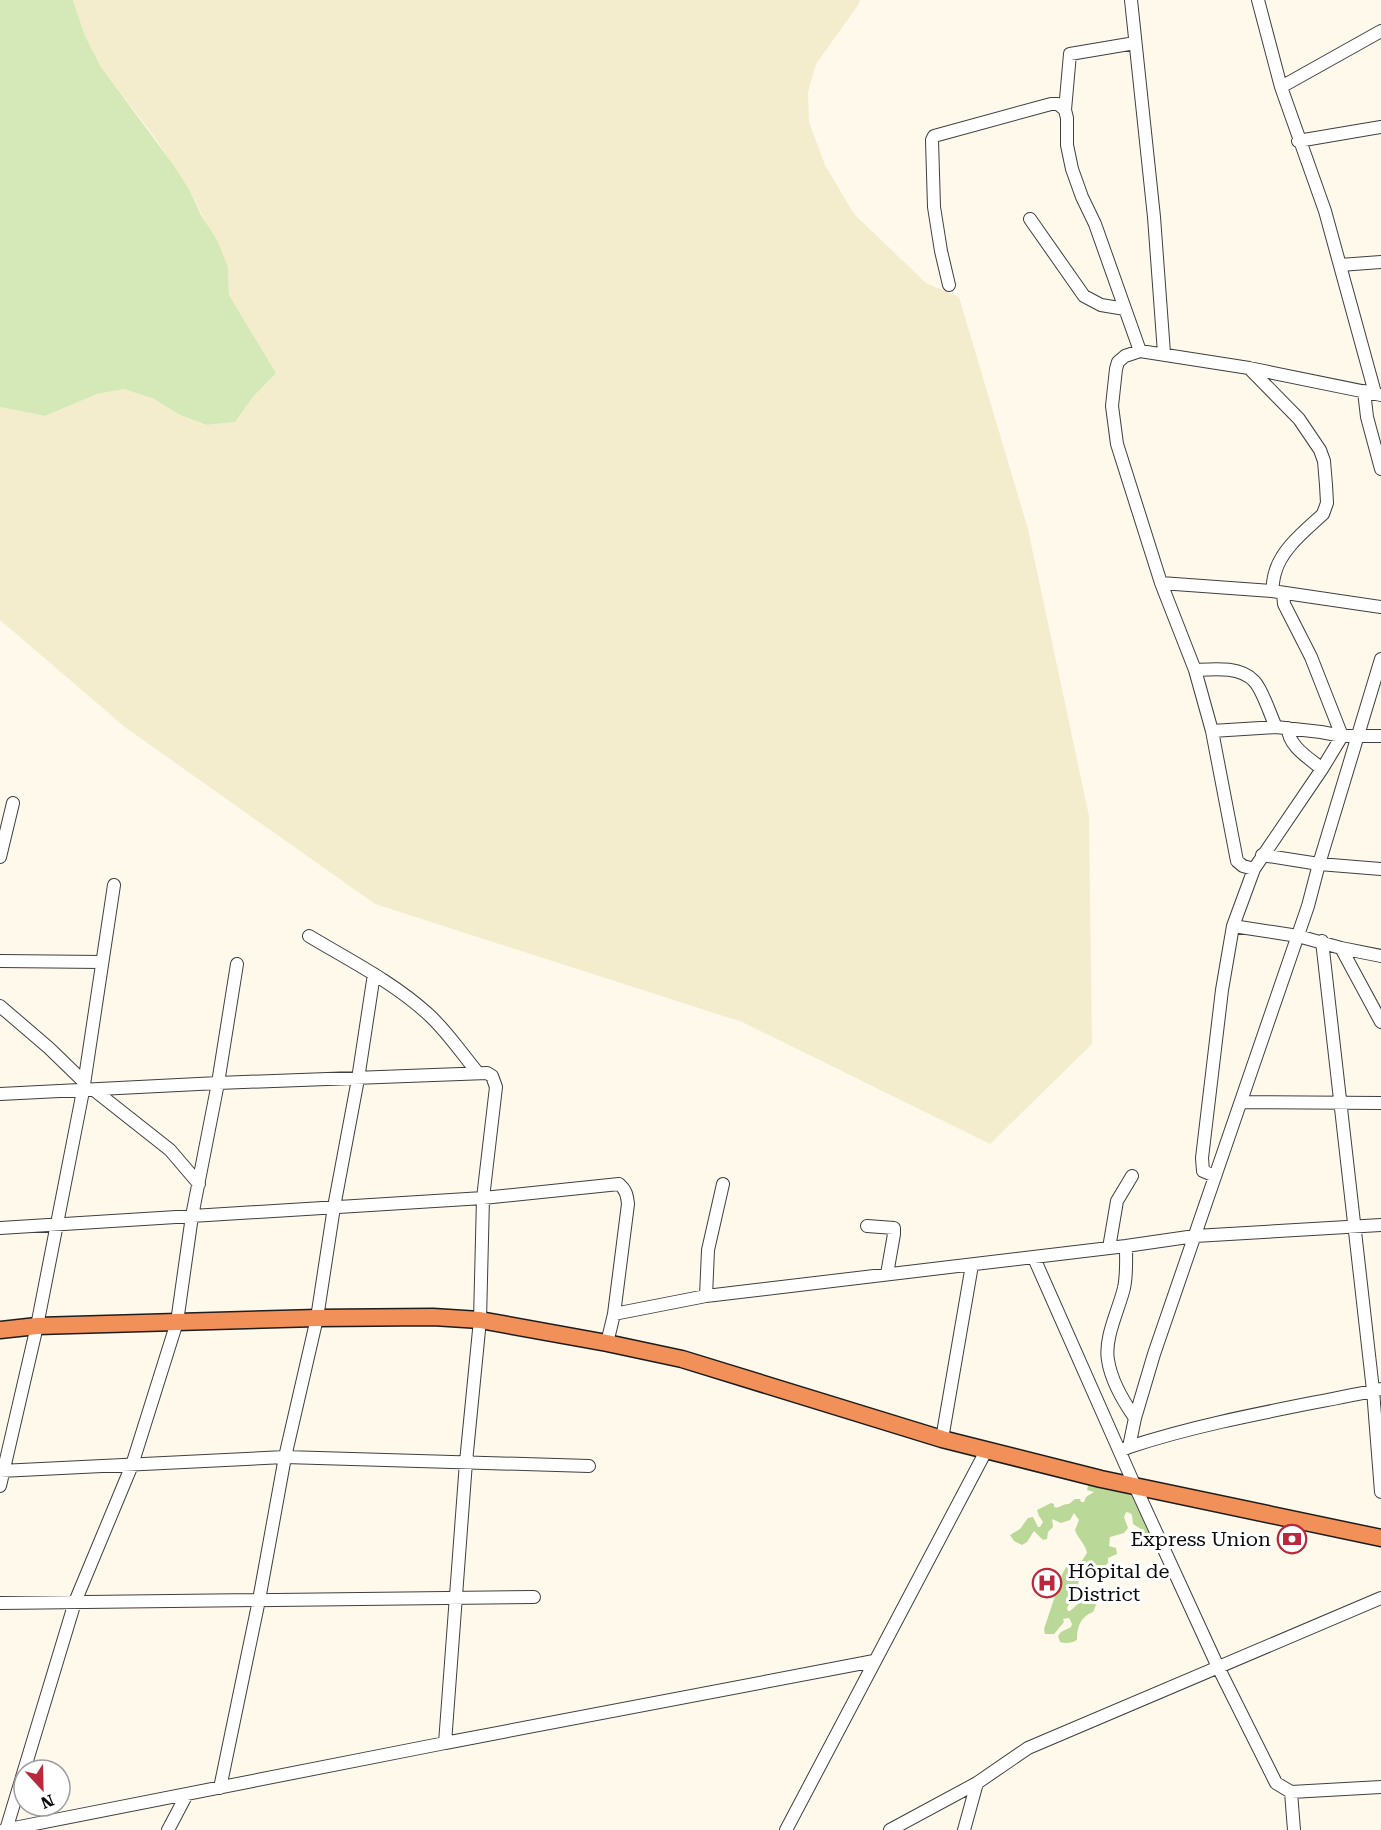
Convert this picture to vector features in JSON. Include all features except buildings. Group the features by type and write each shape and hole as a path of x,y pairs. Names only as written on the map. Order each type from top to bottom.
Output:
{"highway":[{"path":"0,1330 37,1326 317,1318 433,1317 480,1320 682,1359 942,1439 1101,1479 1134,1484 1381,1538"}],"street":[{"path":"1131,0 1154,217 1164,353"},
{"path":"1258,0 1298,141 1325,212 1376,394 1366,417 1381,469"},
{"path":"1281,87 1381,31"},
{"path":"1136,43 1070,54 1065,110 1067,145 1072,169 1095,224 1140,351"},
{"path":"949,285 934,207 932,140 934,136 1051,104 1058,104 1065,110"},
{"path":"1298,141 1381,128"},
{"path":"1030,219 1084,296 1101,305 1125,309"},
{"path":"1340,265 1381,262"},
{"path":"1254,869 1243,866 1237,861 1212,731 1196,670 1161,583 1117,444 1112,406 1118,362 1125,356 1140,351 1164,353 1376,394"},
{"path":"1249,368 1304,426 1320,450 1325,471 1326,508 1323,514 1288,549 1279,561 1275,572 1277,592 1311,657 1342,736"},
{"path":"1161,583 1277,592 1381,607"},
{"path":"1125,1449 1154,1354 1308,906 1381,659"},
{"path":"1196,670 1234,670 1253,680 1290,739 1322,769"},
{"path":"1212,731 1282,728 1342,736 1381,736"},
{"path":"1215,1176 1203,1172 1202,1158 1222,990 1233,926 1254,869 1262,855 1322,769 1342,736"},
{"path":"0,857 13,803"},
{"path":"1262,855 1319,864 1381,869"},
{"path":"0,1486 1,1471 37,1326 87,1087 114,885"},
{"path":"1233,926 1298,936 1381,956"},
{"path":"309,936 374,974 411,999 430,1016 478,1073"},
{"path":"1322,941 1354,1228 1377,1389 1381,1492"},
{"path":"1341,948 1381,1022"},
{"path":"0,961 102,962"},
{"path":"237,964 218,1083 192,1216 177,1322 132,1465 75,1602 5,1830 874,1661"},
{"path":"220,1788 259,1600 285,1456 317,1318 374,974"},
{"path":"0,1006 49,1048 87,1087 171,1150 199,1184"},
{"path":"0,1094 87,1087 478,1073 492,1076 496,1087 483,1197 480,1320 466,1462 445,1743"},
{"path":"1241,1102 1381,1103"},
{"path":"1109,1248 1117,1201 1132,1176"},
{"path":"0,1228 483,1197 619,1184 627,1194 628,1204 614,1314 607,1343"},
{"path":"706,1296 708,1250 723,1184"},
{"path":"867,1226 894,1228 887,1274"},
{"path":"614,1314 706,1296 1034,1258 1195,1236 1381,1226"},
{"path":"1126,1246 1126,1276 1112,1328 1107,1358 1123,1399 1135,1418"},
{"path":"1034,1258 1125,1449 1134,1484 1218,1667 1276,1783 1291,1792 1381,1787"},
{"path":"942,1439 972,1265"},
{"path":"1125,1449 1151,1440 1252,1415 1377,1389"},
{"path":"786,1830 987,1449"},
{"path":"1,1471 285,1456 589,1466"},
{"path":"0,1603 534,1597"},
{"path":"890,1830 976,1784 1028,1748 1381,1598"},
{"path":"964,1830 976,1784"},
{"path":"1291,1792 1294,1830"},
{"path":"168,1830 187,1794"}],"shaded area":[{"path":"73,0 860,0 816,64 808,92 809,122 825,165 854,214 926,283 959,297 1028,529 1089,816 1092,1044 990,1144 742,1022 375,904 126,728 0,620 0,407 45,416 97,394 124,389 154,399 178,414 205,425 235,422 253,397 276,373 229,295 228,267 189,189 155,138 101,67 85,36"}],"green space":[{"path":"0,0 73,0 85,36 101,67 189,189 201,215 217,240 228,267 229,295 276,373 253,397 235,422 206,425 178,414 154,399 124,389 97,394 45,416 0,407"},
{"path":"1089,1482 1130,1482 1155,1542 1137,1539 1136,1534 1141,1529 1133,1524 1132,1515 1126,1512 1124,1517 1128,1528 1124,1533 1110,1537 1109,1546 1116,1548 1117,1554 1108,1558 1108,1563 1105,1565 1081,1572 1076,1592 1067,1608 1070,1611 1079,1603 1083,1595 1093,1597 1096,1605 1093,1612 1080,1623 1077,1640 1062,1643 1058,1636 1071,1627 1069,1618 1063,1619 1064,1622 1054,1634 1045,1634 1044,1629 1057,1590 1061,1588 1064,1571 1070,1561 1081,1562 1087,1553 1075,1530 1079,1520 1074,1513 1070,1520 1061,1523 1052,1519 1053,1527 1048,1532 1047,1539 1043,1540 1034,1531 1027,1542 1022,1545 1014,1541 1010,1535 1020,1529 1028,1518 1033,1517 1040,1527 1043,1522 1037,1510 1051,1503 1056,1507 1069,1504 1075,1499 1084,1502 1086,1497 1094,1492 1087,1490"}],"place":[{"name":"Express Union","path":"1292,1539"},
{"name":"Hôpital de District","path":"1047,1583"}]}
